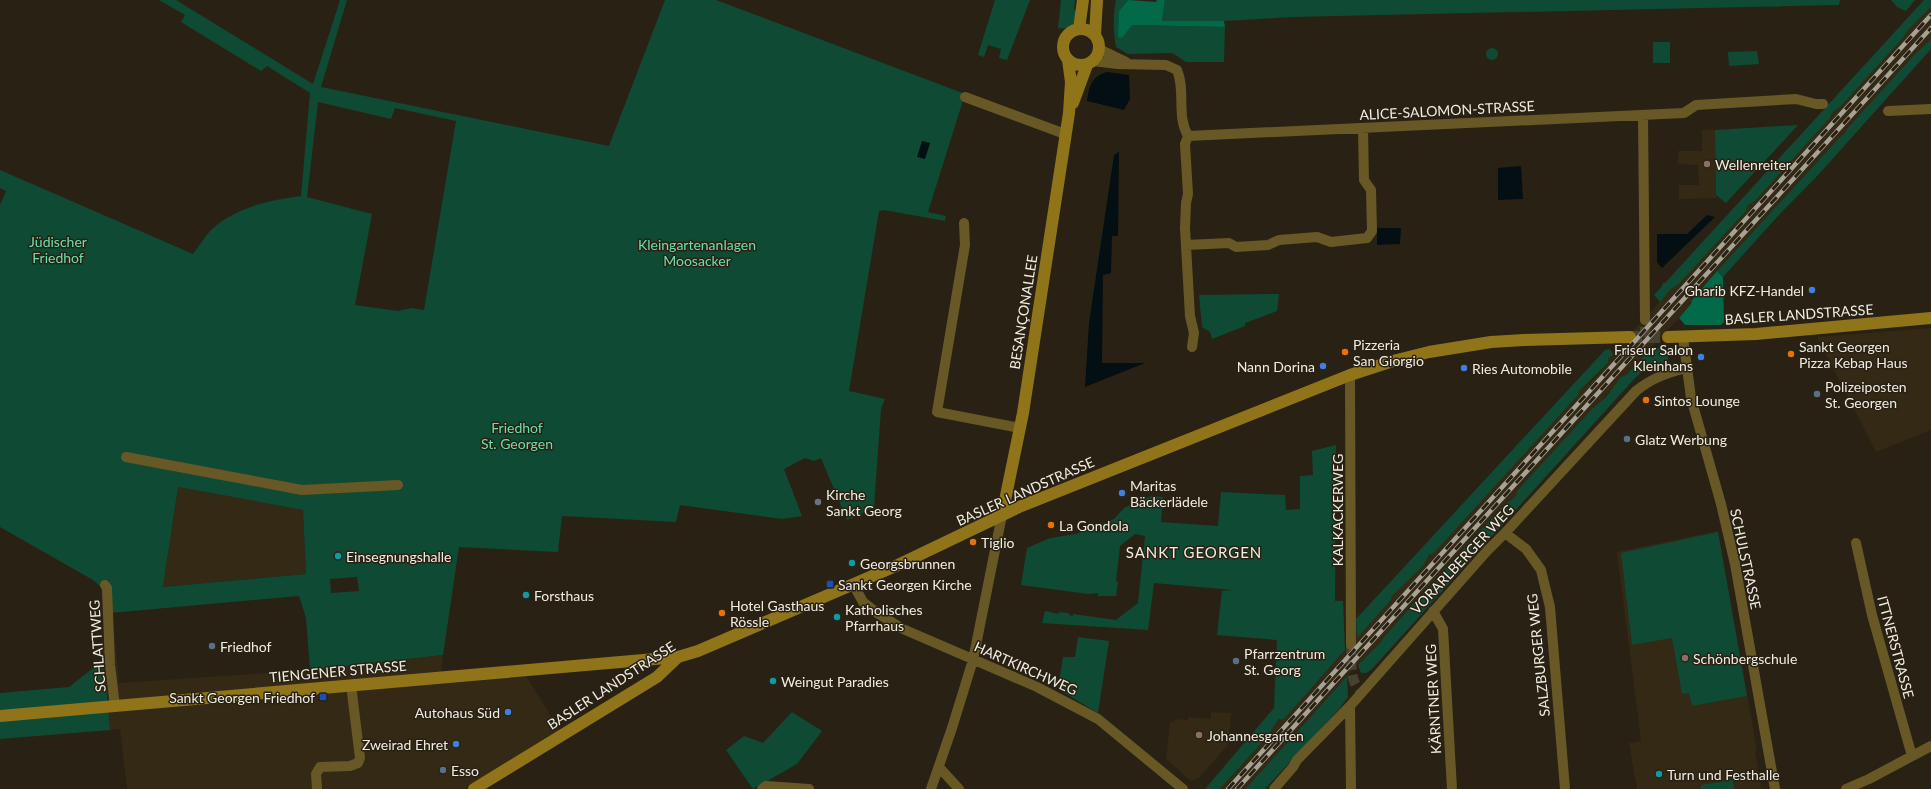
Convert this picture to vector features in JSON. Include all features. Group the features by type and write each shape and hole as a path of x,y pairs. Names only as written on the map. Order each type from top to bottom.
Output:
{"street":[{"path":"1083,0 1079,29 1086,30 1095,35 1098,40 1099,49 1127,63"},
{"path":"1095,35 1097,0"},
{"name":"BESANÇONALLEE","path":"1002,515 1020,428 1069,113 1071,82 1068,60 1063,52 1063,43 1070,33 1079,29"},
{"name":"BESANÇONALLEE","path":"1069,113 1090,63 1099,49"},
{"path":"1068,60 1077,65 1090,63 1127,63 1166,65 1177,70 1180,78 1182,126 1188,136 1185,144 1188,194 1185,222 1190,316 1194,333 1192,347"},
{"path":"964,96 1065,134"},
{"name":"ALICE-SALOMON-STRASSE","path":"1188,136 1684,113 1696,105 1796,99 1816,104 1823,104"},
{"path":"1888,111 1931,110"},
{"path":"1643,115 1645,320"},
{"path":"1186,245 1229,243 1236,247 1268,245 1279,240 1317,237 1331,242 1367,238 1372,231 1371,190 1364,180 1363,128"},
{"path":"964,223 964,245 937,412 1020,428"},
{"name":"BASLER LANDSTRASSE","path":"1668,337 1756,334 1931,318"},
{"name":"BASLER LANDSTRASSE","path":"474,789 657,678 678,657 698,651 916,557 1002,515 1350,375 1393,361 1422,354 1491,342 1630,337"},
{"name":"SCHULSTRASSE","path":"1684,337 1686,368 1691,398 1721,504 1735,564 1775,789"},
{"name":"VORARLBERGER WEG","path":"1274,789 1293,767 1297,760 1350,706 1487,550 1505,533 1636,390 1649,380 1659,375 1686,368"},
{"name":"KALKACKERWEG","path":"1350,375 1351,646"},
{"path":"126,458 302,490 398,485"},
{"path":"931,789 940,767 973,660 1002,515"},
{"name":"SALZBURGER WEG","path":"1505,533 1526,549 1541,570 1550,607 1565,789"},
{"name":"ITTNERSTRASSE","path":"1856,544 1872,615 1912,756"},
{"name":"HARTKIRCHWEG","path":"853,584 863,602 882,617 903,629 1038,687 1098,719 1182,789"},
{"name":"SCHLATTWEG","path":"105,585 107,588 110,665 115,706"},
{"name":"KÄRNTNER WEG","path":"1433,611 1443,629 1452,789"},
{"name":"TIENGENER STRASSE","path":"0,716 678,657"},
{"path":"317,789 316,774 320,767 350,766 358,764 360,758 350,685"},
{"path":"1350,706 1351,789"},
{"path":"1846,789 1869,779 1931,746"},
{"path":"940,767 959,789"},
{"path":"762,789 766,786 809,789"}],"shaded area":[{"path":"1931,7 1931,39 1915,54 1848,131 1839,138 1692,299 1692,304 1517,491 1516,496 1503,506 1446,568 1446,572 1417,600 1382,641 1347,676 1297,732 1297,736 1287,743 1245,789 1220,789 1267,737 1280,719 1284,718 1391,600 1391,597 1430,555 1434,553 1585,385 1590,383 1608,363 1608,359 1671,289 1678,285 1746,211 1747,206 1755,201 1830,118 1832,113 1840,107 1902,39 1909,29"},
{"path":"1107,72 1129,75 1130,99 1124,110 1087,101 1092,82 1098,76"},
{"name":"Wellenreiter","path":"1702,130 1715,130 1716,198 1679,199 1679,185 1699,185 1698,165 1678,164 1678,151 1702,151"},
{"path":"922,141 930,143 925,159 917,157"},
{"path":"1119,152 1118,236 1112,236 1111,273 1103,275 1102,363 1145,363 1085,387 1089,323 1114,155"},
{"path":"1521,166 1523,199 1498,200 1498,168"},
{"path":"1707,215 1715,217 1662,268 1657,262 1657,234 1687,234"},
{"path":"1377,228 1401,228 1400,244 1377,245"},
{"path":"1931,328 1931,430 1876,452 1817,337"},
{"path":"178,487 303,510 306,574 163,587"},
{"name":"Schönbergschule","path":"1718,531 1757,751 1755,752 1761,788 1765,789 1637,789 1629,743 1641,741 1617,552"},
{"path":"108,579 111,587 110,613 114,629 119,683 310,670 443,655 440,684 526,676 560,731 464,789 127,789 120,729 110,730 107,684 97,665 102,660 104,636 101,587"},
{"name":"Johannesgarten","path":"1233,697 1228,745 1200,777 1191,781 1166,759 1170,723 1176,719 1188,720 1188,717 1211,719 1211,712 1231,713"}],"green space":[{"path":"159,0 176,0 313,84 340,0 347,0 321,87 609,146 665,0 716,0 965,94 928,212 946,216 945,221 884,210 879,211 849,391 885,399 881,409 874,508 847,520 821,458 814,461 805,458 784,469 802,516 783,519 680,505 676,522 562,516 558,552 459,547 443,655 310,670 306,618 299,596 110,613 111,587 108,579 101,587 93,580 0,527 0,205 6,191 0,188 0,170 193,254 210,231 230,216 252,206 301,196 310,93 267,66 261,71 181,22 185,15","holes":["318,102 391,119 395,108 456,121 424,310 411,308 398,311 355,305 372,214 307,197","178,487 303,510 306,574 163,587","357,577 359,591 331,593 330,579"]},
{"path":"995,0 1030,0 1007,60 999,58 1001,49 988,45 984,57 978,55"},
{"path":"1061,0 1075,0 1074,10 1078,10 1073,25 1069,29 1058,28"},
{"path":"1116,0 1128,0 1119,11 1132,25 1225,27 1224,62 1186,62 1172,53 1128,54 1116,47 1114,35 1114,12"},
{"path":"1128,0 1156,2 1157,0 1165,0 1162,21 1224,21 1225,27 1132,25 1122,38 1118,37 1119,11"},
{"path":"1165,0 1840,0 1839,5 1292,17 1224,21 1162,21"},
{"path":"1891,0 1915,0 1906,11 1897,7"},
{"path":"1924,0 1931,0 1931,7 1909,29 1902,39 1840,107 1832,113 1830,118 1755,201 1747,206 1746,211 1678,285 1671,289 1660,302 1654,295 1663,283 1665,283"},
{"path":"1931,39 1931,49 1819,174 1777,217 1723,277 1717,271 1847,131 1846,130 1915,54"},
{"path":"1653,42 1670,42 1670,63 1653,63"},
{"path":"1490,48 1494,48 1498,54 1494,60 1490,60 1486,56 1486,52"},
{"path":"1757,51 1759,64 1729,66 1728,52"},
{"path":"1798,125 1726,203 1716,195 1715,130"},
{"path":"1717,271 1723,277 1724,322 1721,325 1685,325 1679,318 1691,304 1692,300"},
{"path":"1279,294 1277,311 1245,323 1245,326 1212,339 1210,332 1202,327 1199,295"},
{"path":"1652,347 1666,349 1669,364 1642,372 1636,377 1371,670 1366,673 1361,673 1358,665 1382,641 1417,600 1446,572 1446,568 1503,506 1516,496 1517,491 1592,409 1606,397 1621,377 1626,375"},
{"path":"1610,349 1613,354 1608,359 1608,363 1579,391 1578,395 1434,553 1429,555 1423,566 1391,597 1391,600 1357,638 1356,619 1605,350"},
{"path":"1336,445 1335,601 1343,601 1345,650 1284,719 1279,719 1267,737 1220,789 1205,789 1274,708 1277,640 1217,635 1222,591 1233,590 1154,583 1148,630 1042,623 1045,611 1059,614 1059,612 1069,613 1069,615 1073,616 1073,614 1116,620 1138,603 1145,536 1135,534 1120,546 1116,596 1098,596 1098,593 1088,594 1021,585 1027,548 1050,538 1076,534 1114,519 1124,508 1152,496 1163,497 1161,522 1218,526 1221,492 1285,495 1286,510 1300,509 1300,476 1313,475 1312,451"},
{"path":"1718,532 1747,696 1692,706 1689,693 1682,694 1672,638 1632,645 1621,553"},
{"path":"1078,637 1109,641 1098,713 1058,689 1063,657 1075,657"},
{"path":"97,665 105,671 110,730 0,739 0,693 69,687"},
{"path":"1347,676 1348,697 1339,709 1265,789 1245,789 1287,743 1297,736 1297,732"},
{"path":"792,712 822,731 797,764 753,789 726,750 744,736 763,743"},
{"path":"1733,780 1734,789 1701,789 1701,785"}],"tunnel":[{"path":"1645,320 1645,337"},
{"path":"1630,337 1668,337"},
{"path":"1351,645 1353,677 1358,688 1362,692"}],"railway":[{"path":"1228,789 1931,15"},
{"path":"1237,789 1931,28"}],"place":[{"name":"Wellenreiter","path":"1707,164"},
{"name":"Gharib KFZ-Handel","path":"1812,290"},
{"name":"Pizzeria San Giorgio","path":"1345,352"},
{"name":"Sankt Georgen Pizza Kebap Haus","path":"1791,354"},
{"name":"Friseur Salon Kleinhans","path":"1701,357"},
{"name":"Nann Dorina","path":"1323,366"},
{"name":"Ries Automobile","path":"1464,368"},
{"name":"Polizeiposten St. Georgen","path":"1817,394"},
{"name":"Sintos Lounge","path":"1646,400"},
{"name":"Glatz Werbung","path":"1627,439"},
{"name":"Maritas Bäckerlädele","path":"1122,493"},
{"name":"Kirche Sankt Georg","path":"818,502"},
{"name":"La Gondola","path":"1051,525"},
{"name":"Tiglio","path":"973,542"},
{"name":"Einsegnungshalle","path":"338,556"},
{"name":"Georgsbrunnen","path":"852,563"},
{"name":"Sankt Georgen Kirche","path":"830,584"},
{"name":"Forsthaus","path":"526,595"},
{"name":"Hotel Gasthaus Rössle","path":"722,613"},
{"name":"Katholisches Pfarrhaus","path":"837,617"},
{"name":"Friedhof","path":"212,646"},
{"name":"Schönbergschule","path":"1685,658"},
{"name":"Pfarrzentrum St. Georg","path":"1236,661"},
{"name":"Weingut Paradies","path":"773,681"},
{"name":"Sankt Georgen Friedhof","path":"323,697"},
{"name":"Autohaus Süd","path":"508,712"},
{"name":"Johannesgarten","path":"1199,735"},
{"name":"Zweirad Ehret","path":"456,744"},
{"name":"Esso","path":"443,770"},
{"name":"Turn und Festhalle","path":"1659,774"}],"district":[{"name":"SANKT GEORGEN","path":"1194,552"}],"park label":[{"name":"Jüdischer Friedhof","path":"58,250"},
{"name":"Kleingartenanlagen Moosacker","path":"697,252"},
{"name":"Friedhof St. Georgen","path":"517,436"}]}
